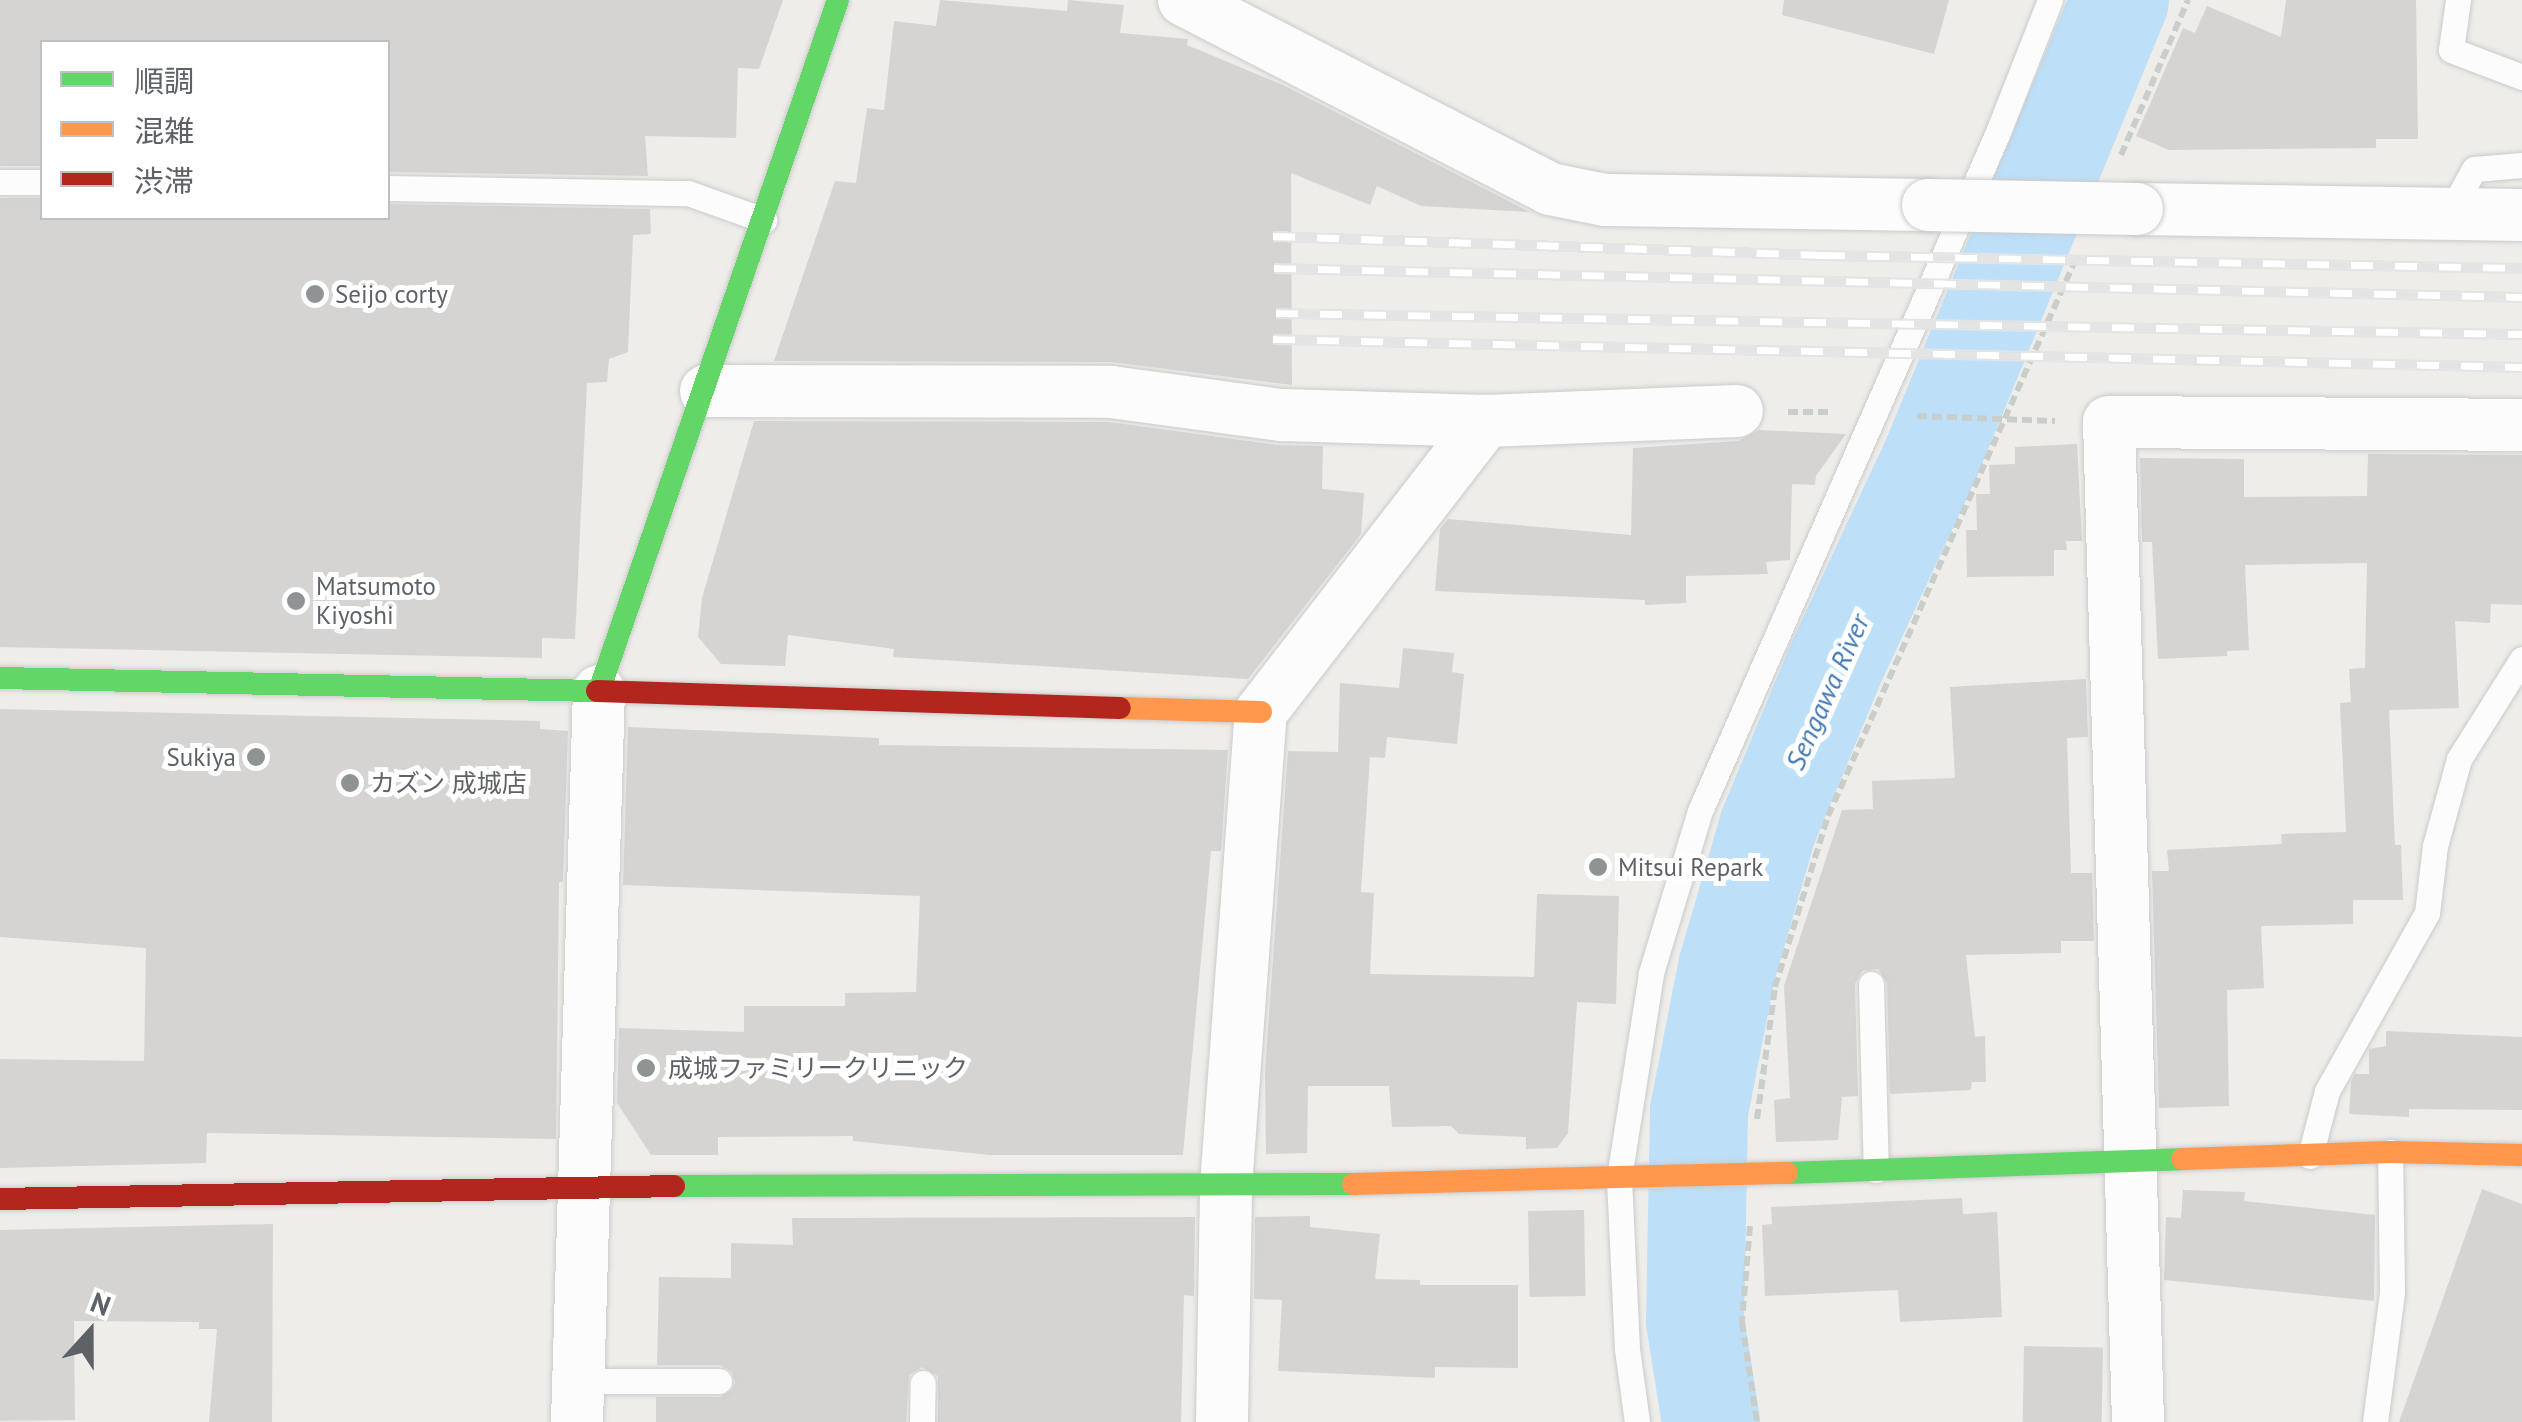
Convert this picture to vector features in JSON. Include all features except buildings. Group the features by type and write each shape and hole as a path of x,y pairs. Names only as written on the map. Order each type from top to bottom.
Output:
{"street":[{"path":"577,1402 598,691 706,392 838,0"},
{"path":"1184,0 1550,189 1604,200 2522,215"},
{"path":"706,392 1111,392 1282,415 1486,421 1736,412"},
{"path":"1222,1422 1226,1186 1261,712 1486,421"},
{"path":"2138,1422 2109,422 2522,425"},
{"path":"0,678 598,691 1261,712"},
{"path":"0,1199 582,1186 1226,1186 1632,1178 2390,1152 2522,1155"}],"lane":[{"path":"1637,1422 1627,1349 1632,1178 1651,973 1700,810 1998,132 2050,0"},
{"path":"2458,0 2451,50 2522,77"},
{"path":"2449,214 2474,169 2522,165"},
{"path":"0,182 40,182"},
{"path":"390,188 688,194 764,220"},
{"path":"2310,1156 2327,1091 2427,912 2435,846 2459,759 2522,659"},
{"path":"1871,984 1876,1170"},
{"path":"2374,1422 2392,1292 2390,1152"},
{"path":"577,1402 719,1381"},
{"path":"922,1422 923,1383"}],"path":[{"path":"1757,1422 1742,1322 1745,1174 1756,1128 1775,988 1822,835 1886,680 2034,354"},
{"path":"1736,412 1872,416"},
{"path":"1911,416 2109,422"}],"waterway":[{"name":"Sengawa River","path":"1711,1422 1695,1321 1699,1111 1727,968 1768,827 1835,665 1931,459 2120,0"}],"railway":[{"path":"1273,236 1823,255 2522,268"},
{"path":"1274,268 2522,297"},
{"path":"1276,313 2522,334"},
{"path":"1273,339 2522,367"}],"traffic: fast":[{"path":"599,691 838,0"},
{"path":"0,678 597,691"},
{"path":"1787,1173 2182,1159"},
{"path":"674,1186 1353,1184"}],"traffic: slow":[{"path":"1120,708 1261,712"},
{"path":"2182,1159 2390,1152 2522,1155"},
{"path":"1353,1184 1787,1173"}],"traffic: jam":[{"path":"597,691 1120,708"},
{"path":"0,1199 674,1186"}],"place":[{"name":"Seijo corty","path":"315,294"},
{"name":"Matsumoto Kiyoshi","path":"296,601"},
{"name":"Sukiya","path":"256,757"},
{"name":"カズン 成城店","path":"350,783"},
{"name":"Mitsui Repark","path":"1598,867"},
{"name":"成城ファミリークリニック","path":"646,1068"}]}
